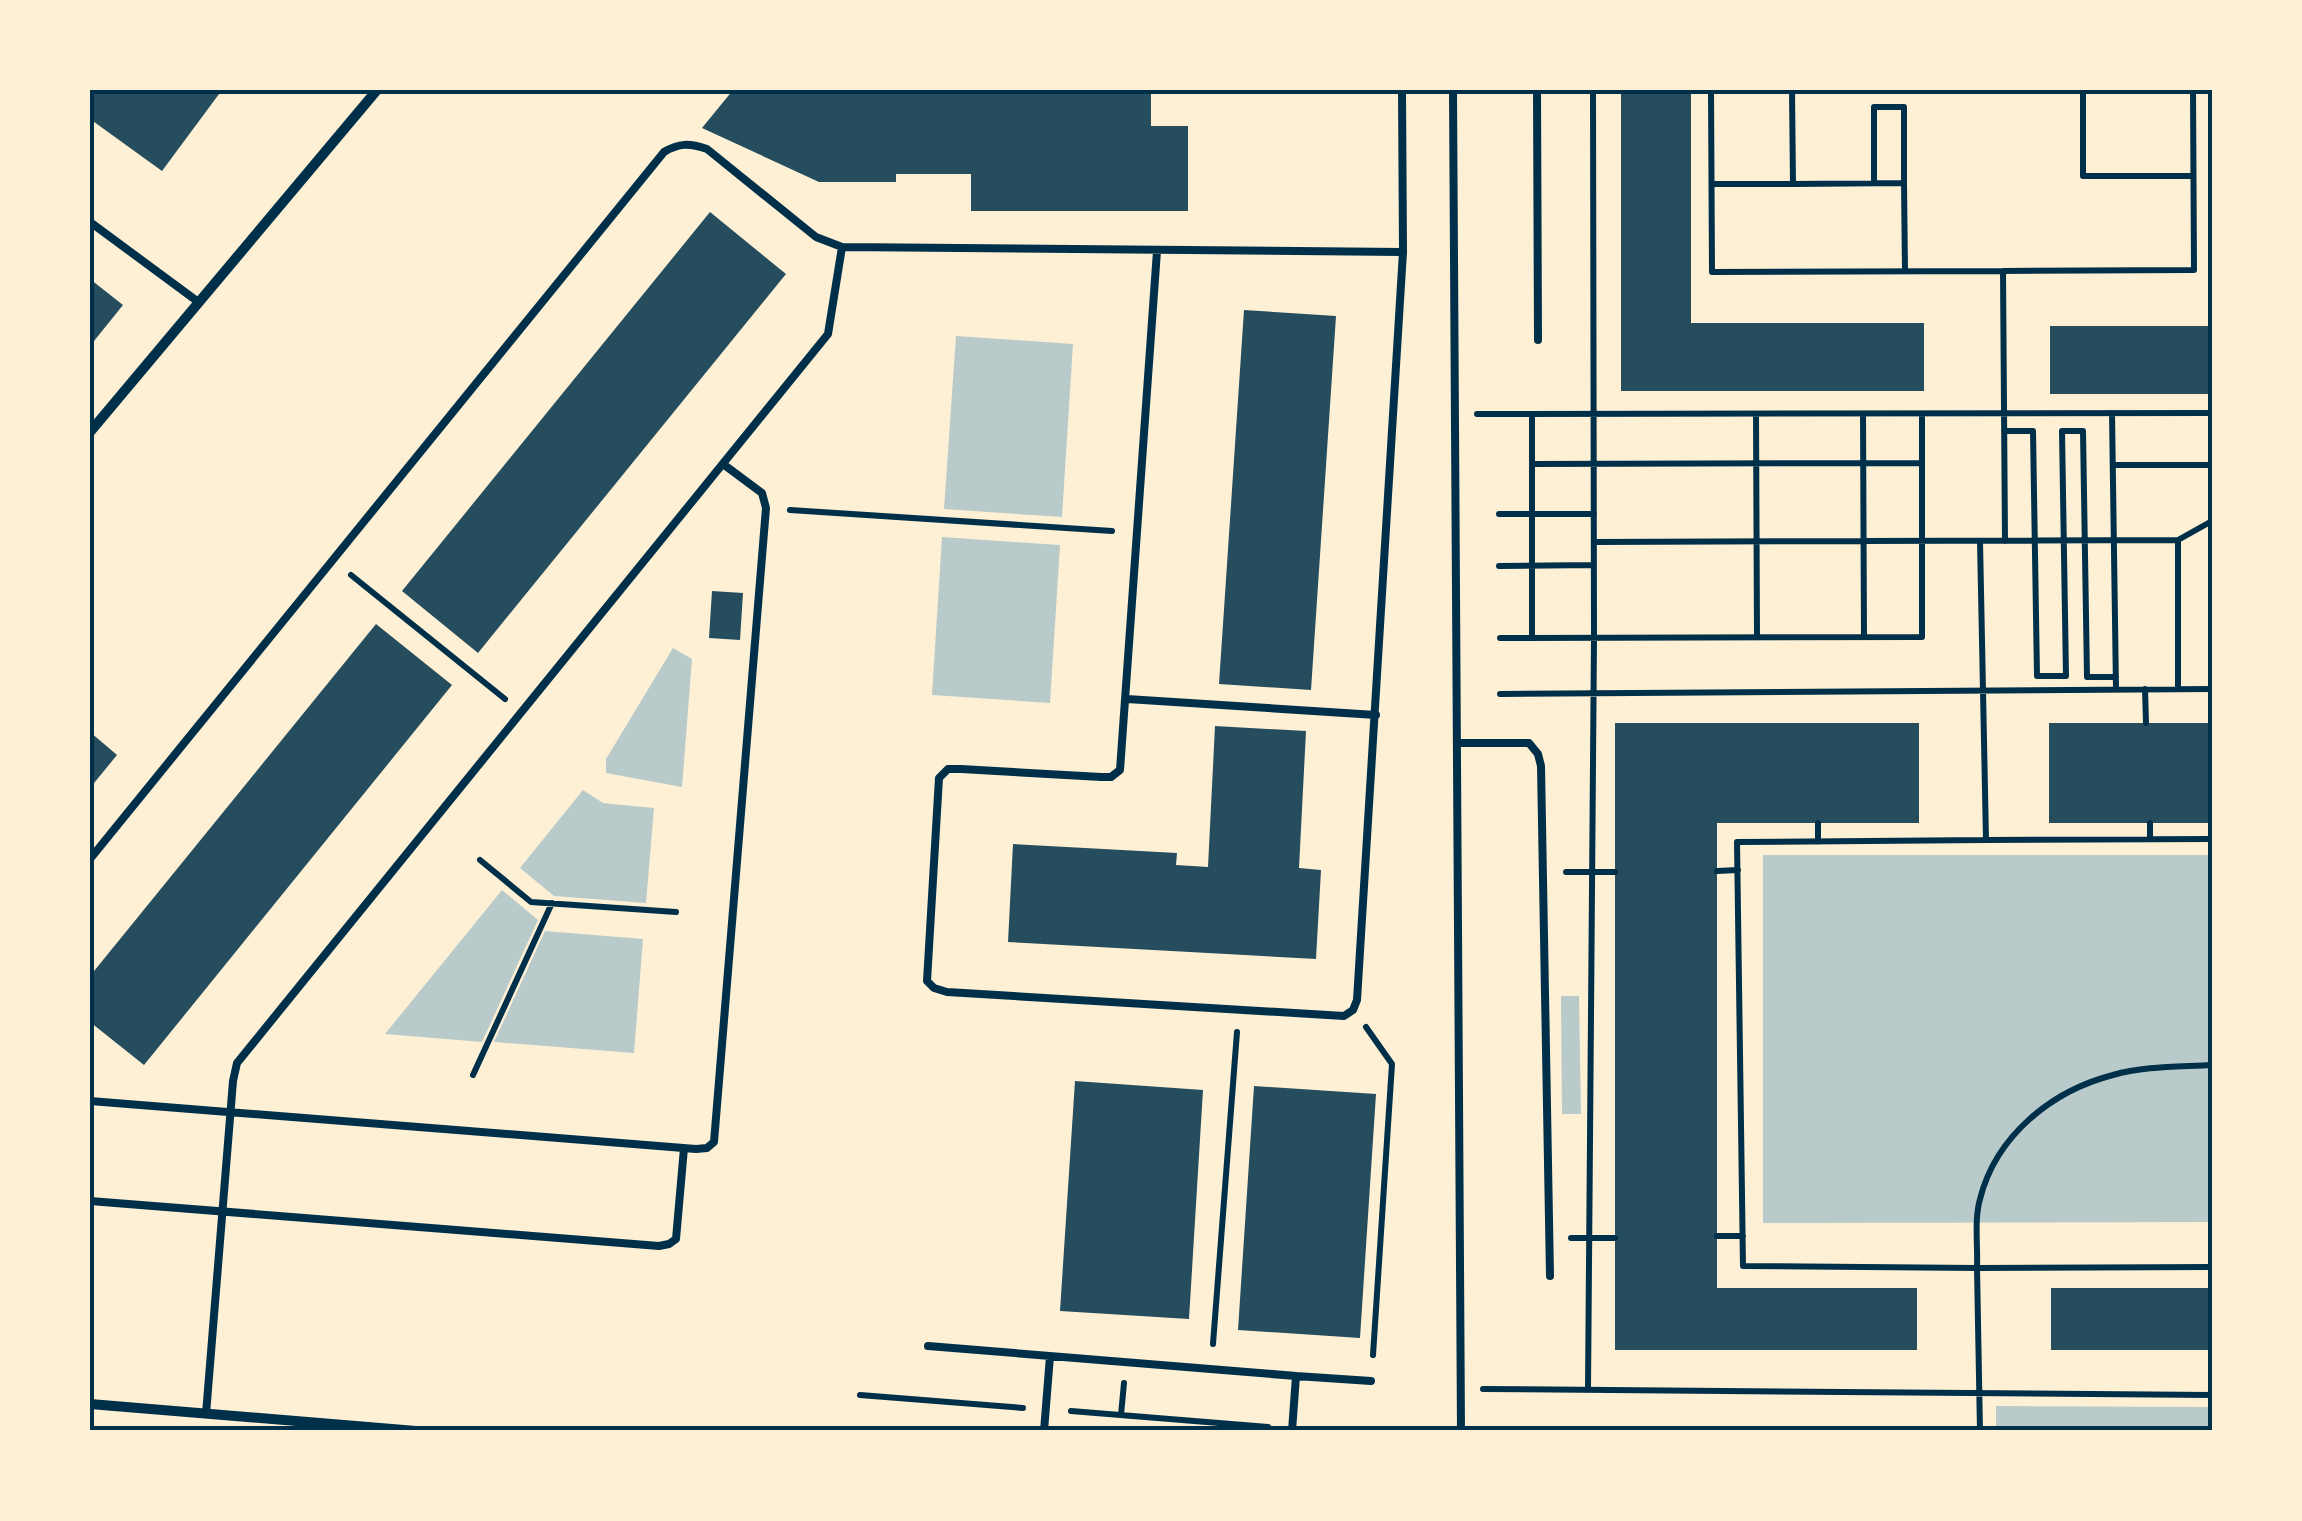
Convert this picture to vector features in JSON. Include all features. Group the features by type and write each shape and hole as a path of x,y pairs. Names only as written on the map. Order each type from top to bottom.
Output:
{"street":[{"path":"90,432 378,90"},
{"path":"90,1404 416,1431"}],"lane":[{"path":"1156,250 1123,761 1111,777 962,769 948,770 939,778 928,981 946,992 1332,1017 1353,1010 1358,1000 1403,252 1402,90"},
{"path":"1453,90 1462,1431"},
{"path":"1537,90 1538,340"},
{"path":"90,859 664,152 676,145 706,149 816,237 842,247 1403,252"},
{"path":"90,222 197,301"},
{"path":"206,1414 237,1063 828,334 842,247"},
{"path":"90,1101 684,1148 707,1148 714,1142 766,508 762,493 722,464"},
{"path":"1127,699 1376,714"},
{"path":"1457,744 1529,744 1538,754 1550,1276"},
{"path":"90,1201 659,1246 676,1238 684,1148"},
{"path":"928,1346 1371,1382"},
{"path":"1044,1431 1050,1356"},
{"path":"1292,1430 1296,1376"}],"path":[{"path":"1588,1390 1594,694 1592,90"},
{"path":"1712,90 1712,272 2194,270 2193,90"},
{"path":"1792,90 1792,184"},
{"path":"2083,90 2083,176 2193,176"},
{"path":"1874,184 1874,107 1904,107 1905,271"},
{"path":"1712,184 1904,184"},
{"path":"2003,271 2005,541"},
{"path":"2112,413 2116,688"},
{"path":"1455,414 2212,413"},
{"path":"1532,414 1532,638"},
{"path":"1756,414 1756,638"},
{"path":"1863,414 1864,638"},
{"path":"1500,638 1922,637 1922,414"},
{"path":"2004,431 2032,431 2037,676 2066,676 2062,431 2082,431 2087,677 2116,677"},
{"path":"1532,464 1922,464"},
{"path":"2114,465 2212,464"},
{"path":"766,508 1138,533"},
{"path":"1499,514 1594,514"},
{"path":"1594,542 2178,540 2212,521"},
{"path":"2178,540 2178,688"},
{"path":"1980,541 1986,840"},
{"path":"333,560 521,712"},
{"path":"1499,566 1594,565"},
{"path":"2145,688 2146,722"},
{"path":"1500,694 2212,688"},
{"path":"1818,823 1818,842"},
{"path":"2150,823 2150,840"},
{"path":"2212,839 1738,842 1743,1266 2212,1268"},
{"path":"480,860 532,902 676,912"},
{"path":"1717,871 1738,870"},
{"path":"1542,872 1615,872"},
{"path":"473,1075 552,903"},
{"path":"1353,1010 1392,1064 1371,1382"},
{"path":"1211,1369 1235,1050"},
{"path":"1980,1431 1978,1203 1991,1165 2032,1116 2055,1098 2114,1074 2212,1066"},
{"path":"1717,1236 1743,1236"},
{"path":"1549,1238 1615,1238"},
{"path":"1462,1388 2212,1396"},
{"path":"860,1395 1292,1430"}],"shaded area":[{"path":"956,336 1073,344 1062,517 944,509"},
{"path":"942,537 1060,545 1050,703 932,695"},
{"path":"673,648 692,659 682,787 606,773 606,759"},
{"path":"583,790 603,803 654,808 646,903 554,896 520,868"},
{"path":"1763,855 2212,855 2212,1222 1763,1223"},
{"path":"502,890 538,920 482,1042 385,1034"},
{"path":"545,931 643,939 634,1053 494,1042"},
{"path":"1561,996 1579,996 1581,1114 1562,1114"},
{"path":"1996,1406 2212,1407 2212,1431 1996,1431"}],"building":[{"path":"90,90 222,90 162,171 90,119"},
{"path":"733,90 1151,90 1151,126 1188,126 1188,211 971,211 971,174 896,174 896,182 819,182 702,128"},
{"path":"1621,90 1691,90 1691,323 1924,323 1924,391 1621,391"},
{"path":"710,212 786,274 478,653 402,591"},
{"path":"90,279 123,305 90,346"},
{"path":"1244,310 1336,316 1311,690 1219,684"},
{"path":"2050,326 2212,326 2212,394 2050,394"},
{"path":"712,591 743,593 740,640 709,638"},
{"path":"376,624 452,685 144,1065 90,1022 90,976"},
{"path":"1615,723 1919,723 1919,823 1717,823 1717,1288 1917,1288 1917,1350 1615,1350"},
{"path":"2049,723 2212,723 2212,823 2049,823"},
{"path":"1215,726 1306,731 1299,868 1321,870 1316,959 1008,942 1013,844 1177,853 1176,865 1208,867"},
{"path":"90,732 117,755 90,788"},
{"path":"1075,1081 1203,1090 1189,1319 1060,1311"},
{"path":"1254,1086 1376,1094 1360,1338 1238,1330"},
{"path":"2051,1288 2212,1288 2212,1350 2051,1350"}]}
